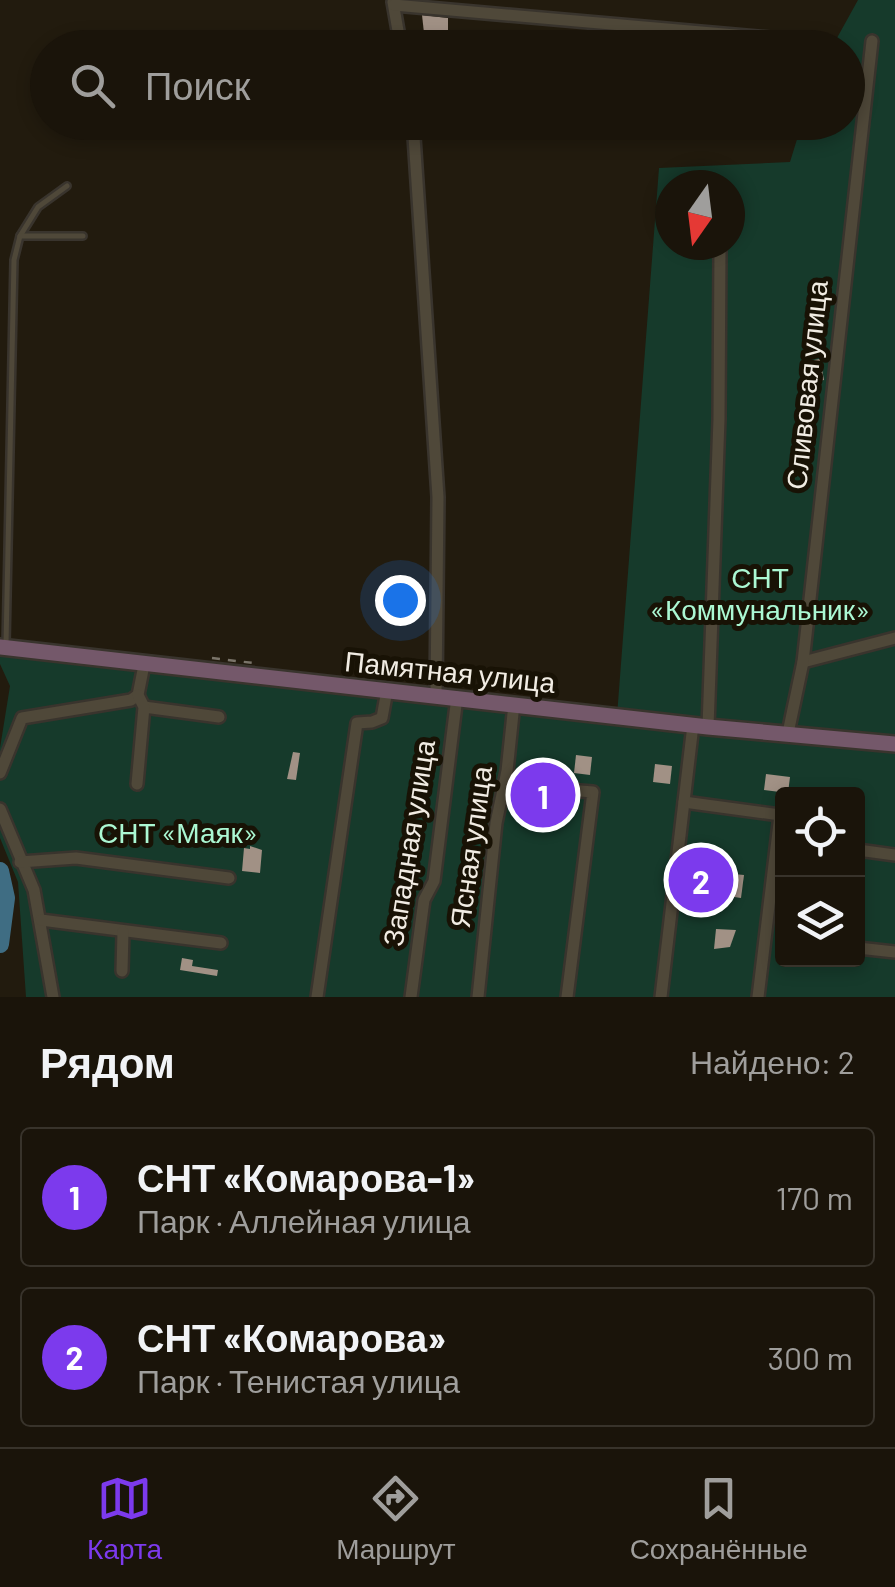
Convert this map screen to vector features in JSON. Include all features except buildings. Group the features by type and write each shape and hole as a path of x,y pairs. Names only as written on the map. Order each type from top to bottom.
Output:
{"street":[{"path":"398,30 393,3 684,30"},
{"name":"Сливовая улица","path":"865,101 872,42"},
{"path":"414,140 438,497 436,695"},
{"name":"Сливовая улица","path":"788,733 803,662 860,140"},
{"path":"661,997 684,802 700,726 719,420 720,260"},
{"path":"803,662 895,638"},
{"name":"Памятная улица","path":"3,648 895,744"},
{"path":"137,784 144,665"},
{"path":"316,997 357,722 382,718 387,690"},
{"name":"Западная улица","path":"411,997 424,900 434,880 456,698"},
{"path":"0,772 22,718 131,700 219,717"},
{"name":"Ясная улица","path":"478,997 496,823 514,704"},
{"path":"504,785 594,792 567,997"},
{"path":"684,802 780,815 758,997"},
{"path":"0,809 34,890 53,997"},
{"path":"865,851 895,854"},
{"path":"20,862 76,858 230,878"},
{"path":"41,920 220,943"},
{"path":"122,971 123,932"},
{"path":"865,949 895,952"}],"lane":[{"path":"3,648 14,260 20,236 38,206 67,186"},
{"path":"20,236 82,236"}],"green space":[{"path":"858,0 895,0 895,997 26,997 18,882 0,838 0,748 10,686 0,664 0,648 617,716 655,220 655,260 745,260 745,170 659,168 790,162 797,140 865,140 865,30 841,30"}],"waterway":[{"path":"0,871 6,898 0,944"}],"place":[{"name":"СНТ «Комарова-1»","path":"543,795"},
{"name":"СНТ «Комарова»","path":"701,880"}],"park label":[{"name":"СНТ «Коммунальник»","path":"760,594"},
{"name":"СНТ «Маяк»","path":"178,833"}]}
